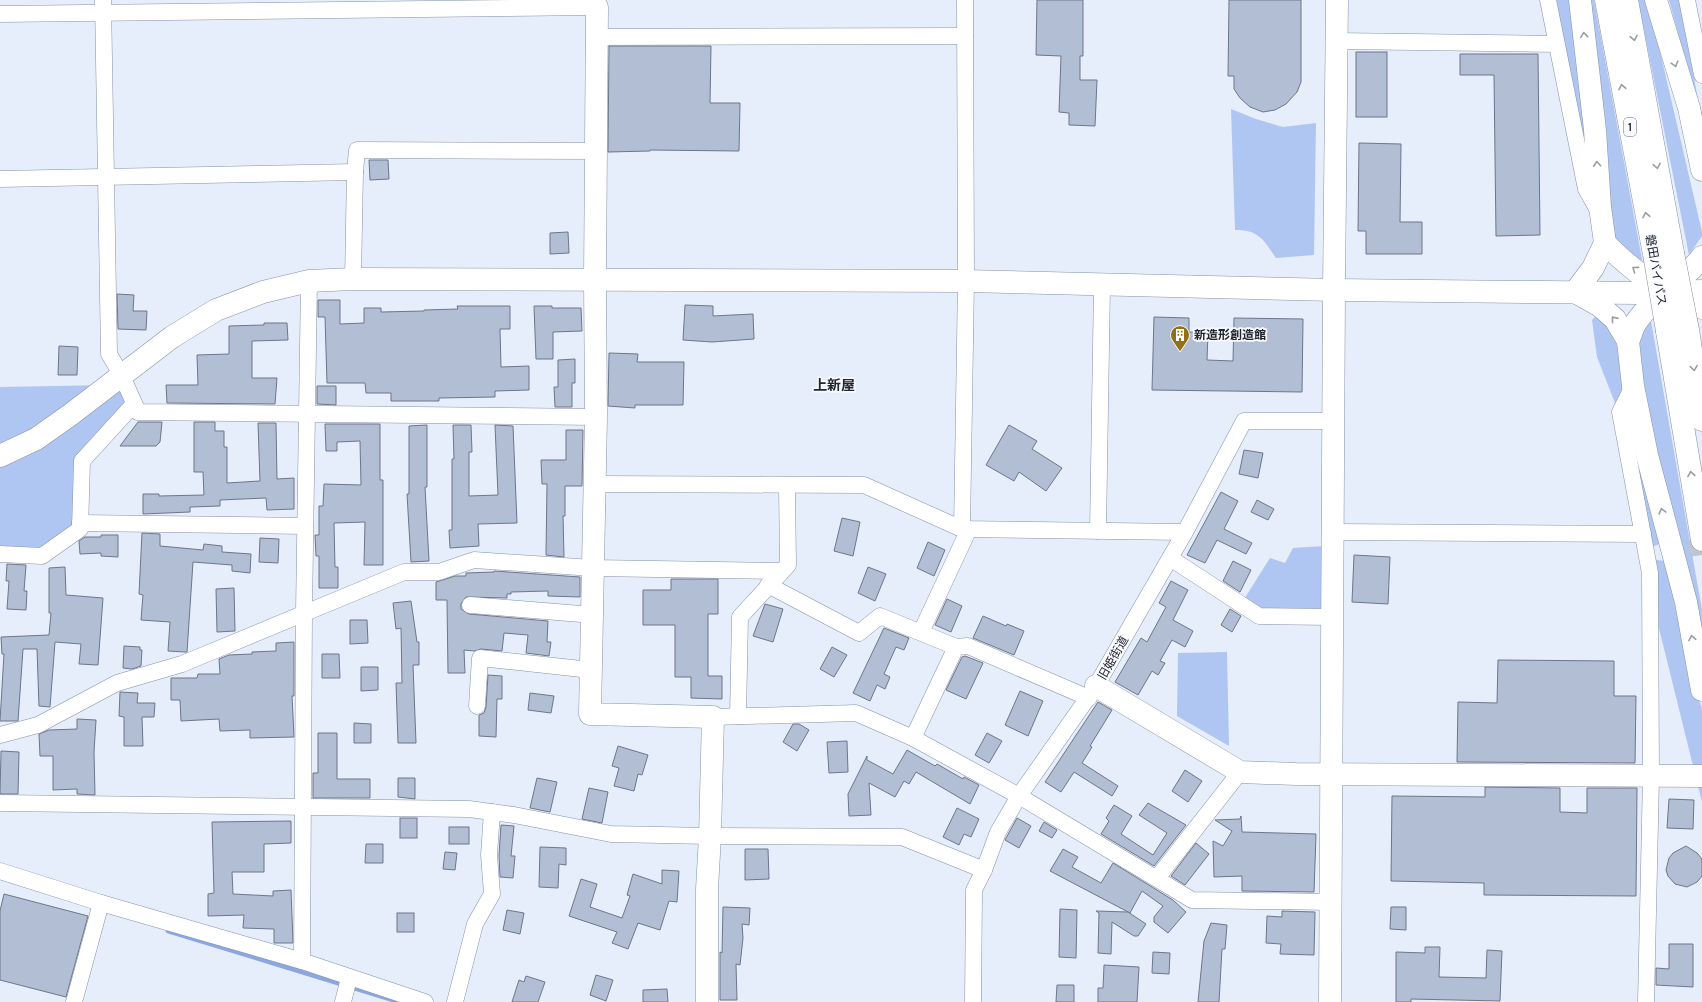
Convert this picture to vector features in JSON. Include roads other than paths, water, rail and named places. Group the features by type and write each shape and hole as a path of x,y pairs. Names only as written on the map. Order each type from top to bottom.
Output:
{"main road":[{"path":"1330,1002 1332,902 1334,290 1338,0"},
{"path":"1575,292 1593,268 1605,243 1601,217 1595,130 1580,0"},
{"name":"磐田バイパス","path":"1606,0 1663,253"},
{"name":"磐田バイパス","path":"1627,0 1663,253 1677,330 1702,540"},
{"path":"1656,0 1689,108 1702,170"},
{"path":"597,3 595,280 596,417 590,714 713,716 707,889 707,1002"},
{"path":"1605,243 1619,257 1666,292 1692,301 1702,308"},
{"path":"1628,341 1635,325 1646,310 1688,274 1702,257"},
{"path":"0,456 36,439 172,337 216,310 263,292 309,281 353,279 966,281 1334,290 1575,292 1702,291"},
{"path":"1575,292 1600,306 1615,319 1628,341 1633,386 1647,455 1686,602 1702,690"},
{"name":"磐田バイパス","path":"1677,330 1702,420"},
{"path":"1093,692 1240,772 1651,777 1702,776"}],"street":[{"path":"921,632 965,529 965,0"},
{"path":"1548,0 1586,189 1601,217"},
{"path":"1687,0 1702,75"},
{"path":"0,14 103,6 597,3"},
{"path":"103,6 109,354 122,376 138,412 596,417"},
{"path":"596,37 965,36"},
{"path":"1337,41 1556,44"},
{"path":"353,279 355,172 357,150 596,151"},
{"path":"0,179 355,172"},
{"path":"302,961 306,414 309,281"},
{"path":"1098,531 1102,285"},
{"path":"1633,386 1620,412 1650,573 1651,777 1646,1002"},
{"path":"0,554 42,556 80,529 82,461 134,404"},
{"name":"旧姫街道","path":"973,1002 974,890 984,870 998,832 1019,796 1093,692 1185,532 1244,421 1334,421"},
{"path":"595,484 864,485 965,529 1185,532"},
{"path":"738,716 740,617 788,565 787,485"},
{"path":"80,523 305,526"},
{"path":"1333,532 1642,534"},
{"path":"1647,558 1665,552"},
{"path":"1170,558 1259,616 1332,617"},
{"path":"0,734 38,725 117,683 182,664 304,612 404,572 439,572 474,560 593,568 782,571"},
{"path":"768,585 859,633 880,616 956,647 968,646 1093,692"},
{"path":"470,605 592,615"},
{"path":"913,738 956,647"},
{"path":"477,706 480,658 591,670"},
{"path":"713,716 856,713 913,738 1019,796 1192,900 1332,902"},
{"path":"1157,878 1240,772"},
{"path":"0,803 469,809 611,834 902,837 984,870"},
{"path":"455,1002 475,924 492,894 489,855 492,812"},
{"path":"0,871 101,903 302,961 349,978 425,1002"},
{"path":"74,1002 101,903"},
{"path":"344,1002 349,978"}],"waterway":[{"path":"168,931 396,1001"}],"tunnel":[{"path":"1665,552 1702,547"}],"place":[{"name":"新造形創造館","path":"1180,352"}],"district":[{"name":"上新屋","path":"834,385"}]}
